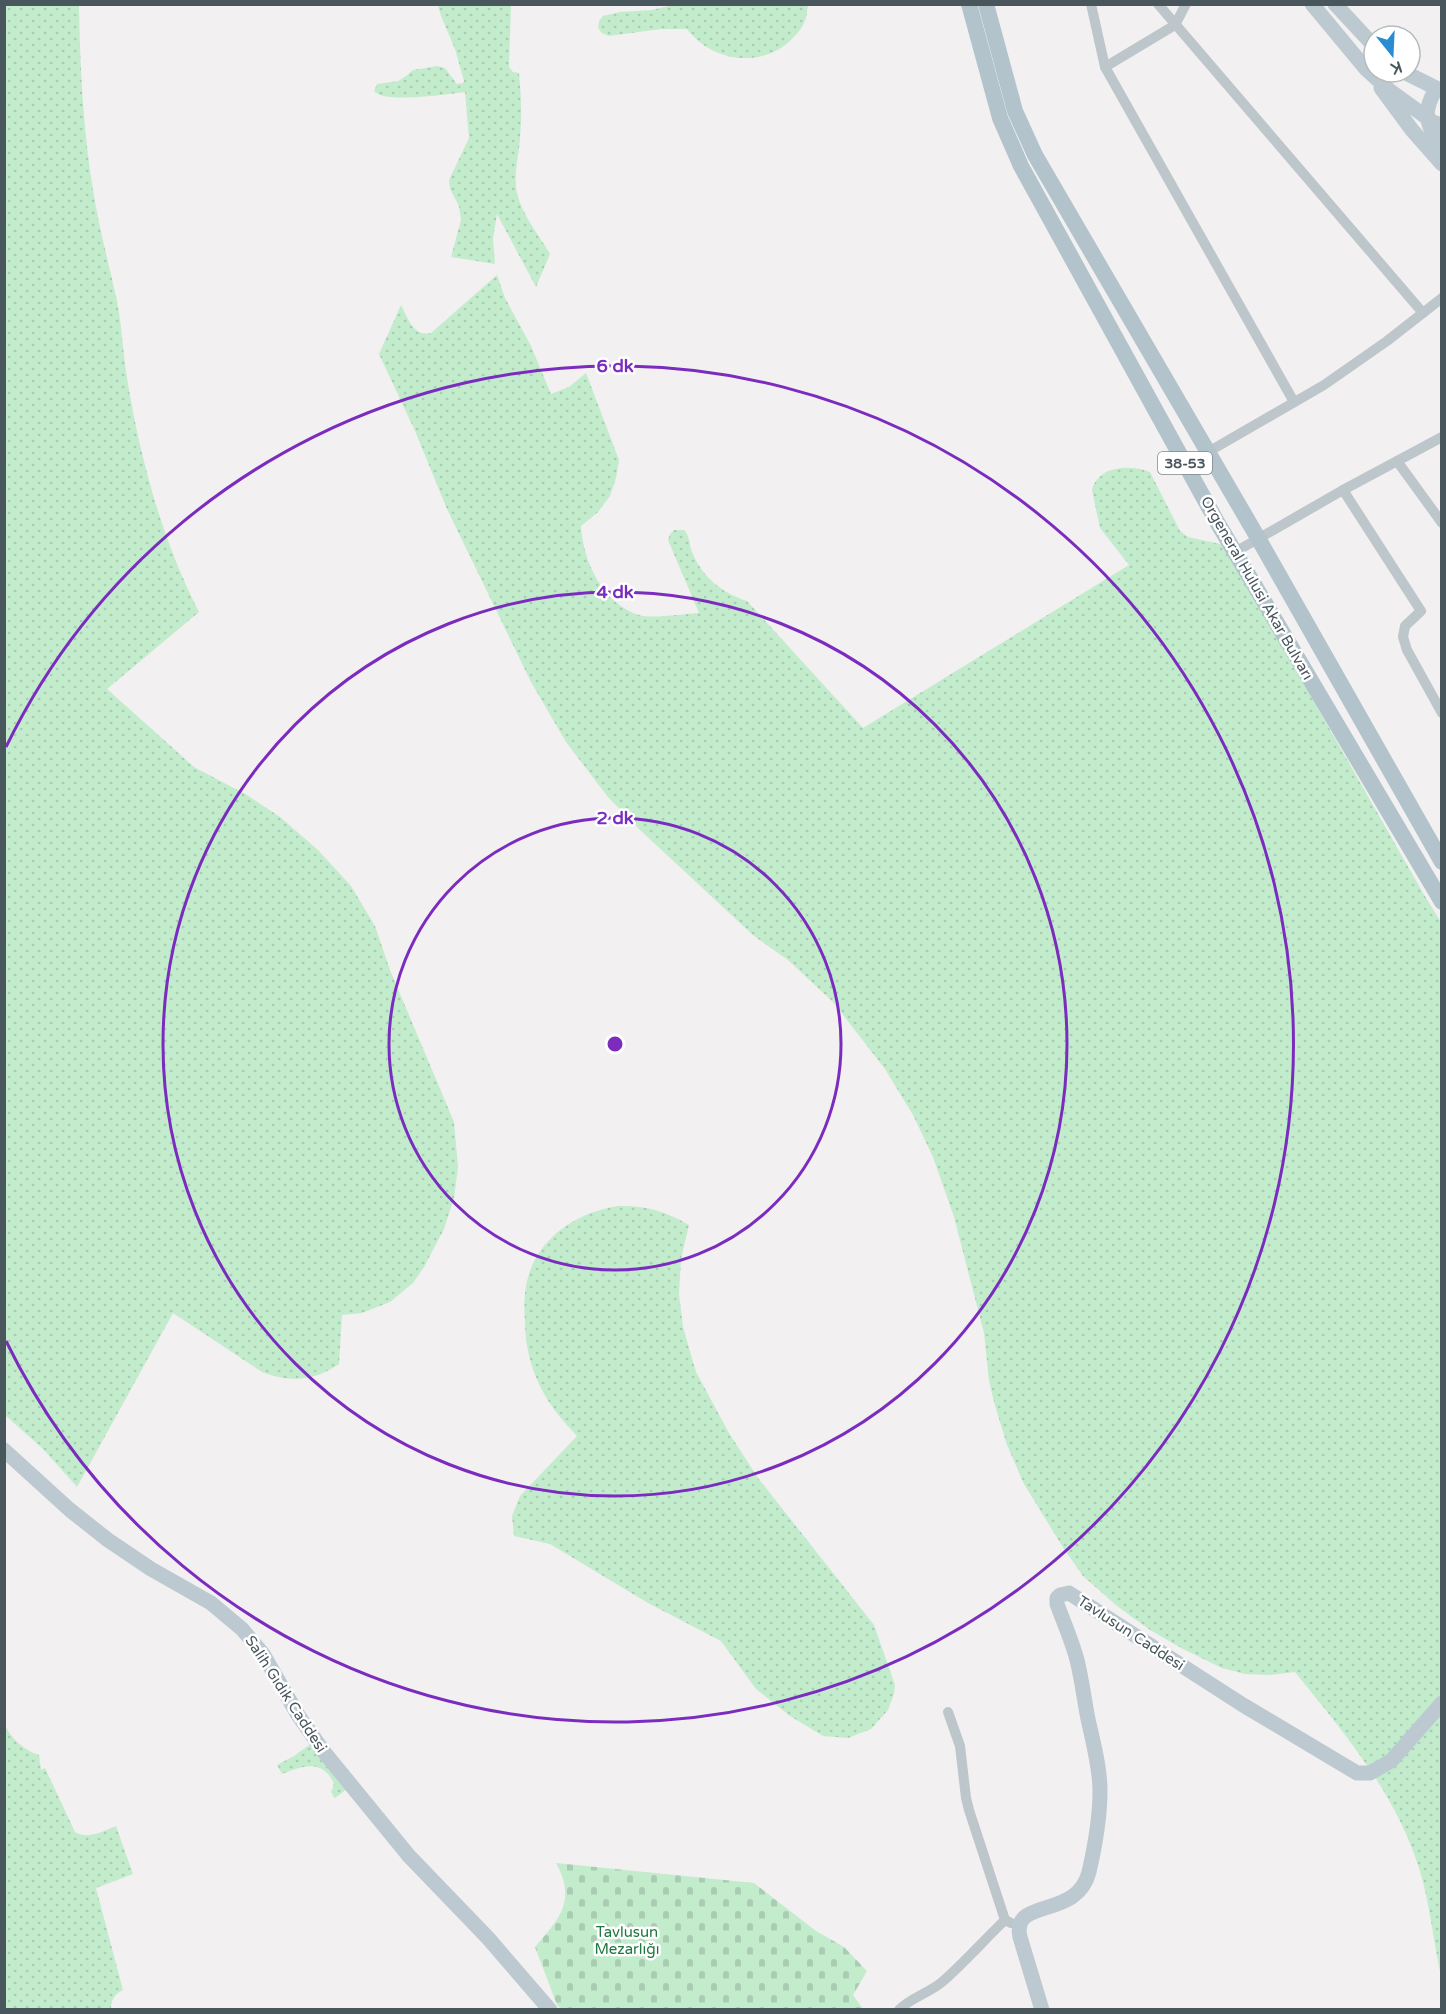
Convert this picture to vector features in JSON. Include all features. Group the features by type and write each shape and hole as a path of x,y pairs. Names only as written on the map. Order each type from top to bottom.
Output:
{"main road":[{"name":"Orgeneral Hulusi Akar Bulvarı","path":"969,4 1000,118 1021,166 1235,552 1442,902"},
{"name":"Orgeneral Hulusi Akar Bulvarı","path":"986,4 1015,111 1035,155 1258,538 1442,862"}],"street":[{"path":"1091,4 1106,67 1294,402"},
{"path":"1158,4 1423,313"},
{"path":"1106,67 1175,25 1186,4"},
{"path":"1312,4 1362,64"},
{"path":"1335,4 1362,33"},
{"path":"1422,81 1439,90 1428,102 1426,117 1442,154"},
{"path":"1377,84 1412,130 1442,164"},
{"path":"1382,84 1433,122 1442,125"},
{"path":"1208,452 1359,361 1442,298"},
{"path":"1235,552 1442,437"},
{"path":"1397,461 1442,523"},
{"path":"1343,490 1421,611 1405,626 1405,643 1442,712"},
{"name":"Salih Gıdık Caddesi","path":"4,1450 70,1510 108,1540 151,1569 211,1603 242,1629 262,1654 298,1715 324,1752 409,1856 488,1938 550,2010"},
{"name":"Tavlusun Caddesi","path":"1016,1921 1032,1912 1061,1905 1081,1890 1088,1874 1097,1826 1100,1789 1098,1768 1077,1660 1057,1604 1057,1598 1063,1593 1069,1593 1234,1699 1357,1773 1370,1773 1391,1761 1442,1703"},
{"path":"948,1712 960,1746 969,1810 1016,1921 1042,2010"},
{"path":"899,2010 904,2004 925,1995 1016,1921"}],"green space":[{"path":"5,4 79,5 83,98 90,167 98,218 117,301 132,408 163,527 199,612 107,689 194,767 247,795 280,817 318,850 351,886 375,926 390,970 454,1122 458,1167 454,1198 444,1229 413,1283 390,1302 362,1313 342,1315 339,1364 321,1374 302,1379 272,1376 262,1372 173,1313 77,1487 43,1449 5,1415"},
{"path":"438,5 511,5 509,67 513,72 519,73 521,105 516,172 517,193 527,217 550,254 536,287 497,214 493,239 495,264 451,257 461,220 459,206 450,189 449,180 469,138 465,92 403,98 380,95 374,91 377,84 398,81 413,70 437,66 445,68 457,84 463,83 455,49"},
{"path":"673,5 808,5 803,26 790,41 778,50 750,58 736,58 722,54 697,40 687,29 661,29 609,36 598,28 603,16"},
{"path":"497,275 505,298 531,346 551,394 569,387 586,373 619,460 610,496 598,512 581,526 590,566 605,591 626,609 639,615 699,613 668,540 674,530 684,530 696,561 707,576 721,589 747,601 863,728 1129,565 1100,528 1092,490 1095,482 1101,476 1116,469 1133,468 1150,472 1180,531 1188,537 1225,545 1441,922 1441,1976 1423,1881 1409,1840 1366,1764 1295,1672 1269,1675 1245,1674 1222,1668 1150,1630 1117,1606 1083,1576 1024,1484 1007,1445 994,1402 984,1333 954,1217 933,1157 913,1115 885,1069 833,1002 788,960 754,936 639,829 608,797 566,742 531,682 447,509 415,431 379,354 401,305 415,329 431,333"},
{"path":"618,1206 655,1210 689,1225 681,1259 679,1294 683,1327 696,1372 729,1433 758,1478 874,1625 895,1685 888,1710 871,1729 848,1738 823,1736 790,1716 756,1689 721,1641 648,1603 550,1544 514,1536 512,1516 520,1496 577,1436 551,1405 533,1369 525,1330 524,1302 527,1281 540,1252 561,1230 588,1214"},
{"path":"5,1725 19,1744 39,1755 41,1770 45,1768 75,1832 90,1835 116,1826 133,1874 96,1888 123,1990 114,1998 111,2009 5,2009"},
{"path":"312,1743 347,1789 335,1798 331,1792 334,1785 332,1780 321,1768 308,1766 282,1774 277,1765"},
{"name":"Tavlusun Mezarlığı","path":"556,1863 754,1883 816,1931 844,1947 867,1971 853,1995 863,2009 561,2009 557,2005 535,1947 558,1918 565,1899 562,1876"}]}
